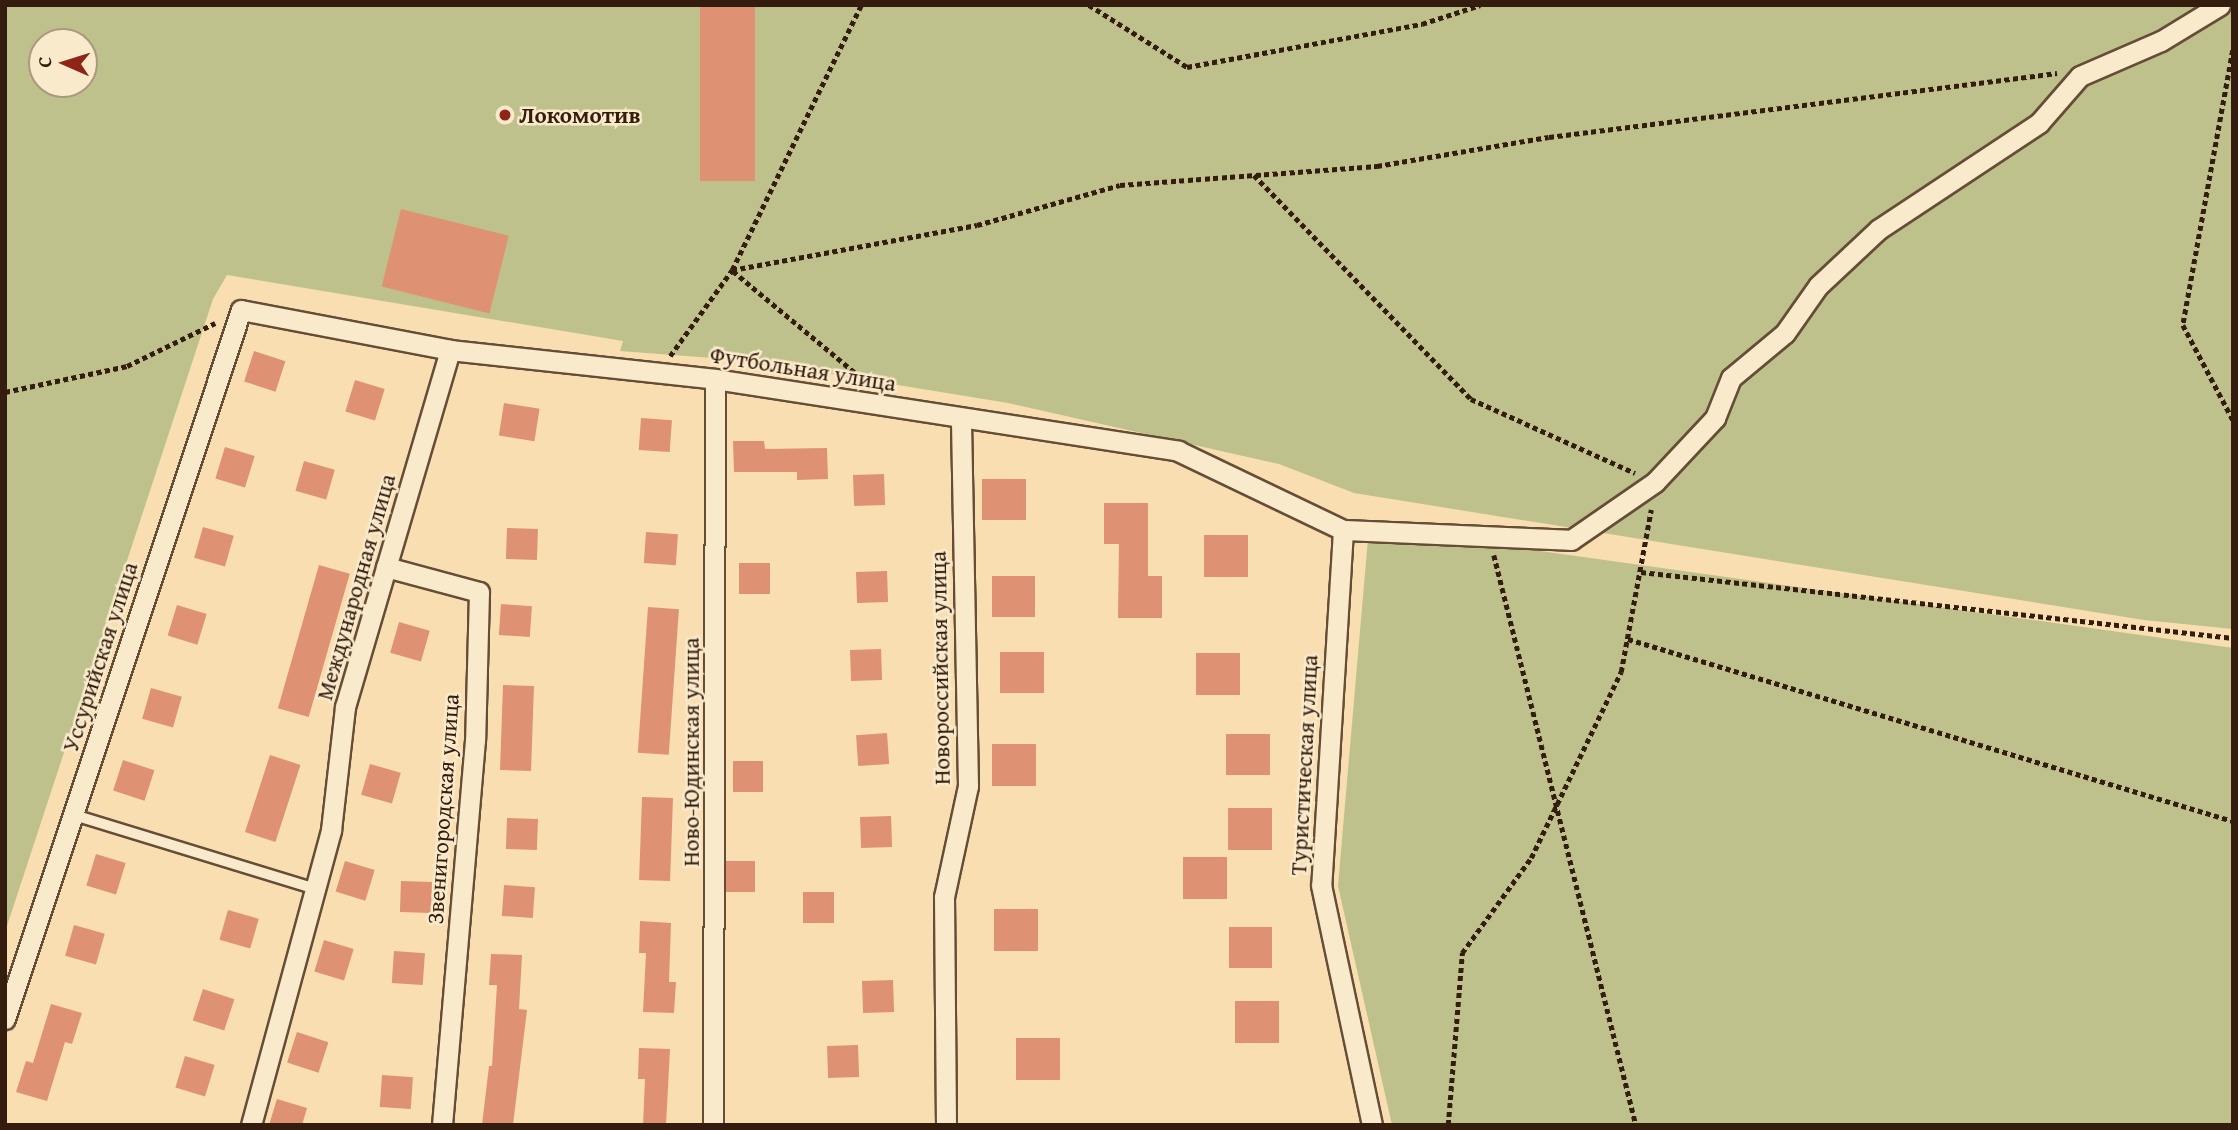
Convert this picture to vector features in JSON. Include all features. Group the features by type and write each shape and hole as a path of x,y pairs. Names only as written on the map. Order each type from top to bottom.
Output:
{"street":[{"path":"1343,530 1489,534 1552,543 1571,540 1655,482 1715,418 1731,378 1785,333 1818,286 1860,245 2039,122 2080,76 2161,41 2220,5"},
{"name":"Футбольная улица","path":"241,310 450,350 715,379 961,419 1178,450 1343,530"},
{"name":"Уссурийская улица","path":"5,1019 241,310"},
{"name":"Международная улица","path":"251,1125 331,830 345,707 450,350"},
{"name":"Ново-Юдинская улица","path":"713,1125 715,379"},
{"name":"Новороссийская улица","path":"946,1125 944,897 968,786 961,419"},
{"name":"Туристическая улица","path":"1343,530 1321,885 1372,1125"},
{"name":"Звенигородская улица","path":"386,567 479,593 475,740 442,1125"}],"lane":[{"path":"74,815 316,889"}],"path":[{"path":"657,373 732,270 861,5"},
{"path":"1089,5 1187,67 1422,24 1480,5"},
{"path":"2233,50 2183,325 2233,420"},
{"path":"732,270 976,225 1121,185 1377,166 1549,137 2059,73"},
{"path":"1254,175 1471,399 1655,482 1622,672 1531,858 1462,953 1448,1125"},
{"path":"732,270 898,409"},
{"path":"5,392 127,366 241,310"},
{"path":"1489,534 1636,1125"},
{"path":"1641,572 2233,638"},
{"path":"1628,639 2233,821"}],"green space":[{"path":"5,5 2233,5 2233,629 2144,620 1354,493 1279,464 1008,403 752,361 620,351 623,341 227,275 213,299 5,932"},
{"path":"1369,527 2233,648 2233,1125 1392,1125 1338,886"}],"building":[{"path":"700,5 755,5 755,181 700,181"},
{"path":"401,209 509,236 489,313 382,287"},
{"path":"254,351 285,361 275,392 244,381"},
{"path":"355,380 385,389 375,421 345,412"},
{"path":"504,403 540,409 534,441 499,436"},
{"path":"641,418 672,420 670,452 639,450"},
{"path":"733,441 764,441 765,449 827,448 828,479 797,480 797,472 734,472"},
{"path":"225,447 255,456 245,488 215,479"},
{"path":"304,461 335,470 326,500 295,491"},
{"path":"884,474 885,505 854,506 853,475"},
{"path":"982,479 1026,479 1026,520 982,520"},
{"path":"1104,503 1148,503 1148,576 1162,576 1162,618 1118,618 1119,544 1104,544"},
{"path":"203,527 234,536 225,567 194,558"},
{"path":"507,528 538,529 537,560 506,559"},
{"path":"646,532 678,534 676,565 644,563"},
{"path":"1204,535 1248,535 1248,577 1204,577"},
{"path":"739,563 770,563 770,594 739,594"},
{"path":"319,565 350,574 309,717 278,708"},
{"path":"887,571 888,602 857,603 856,572"},
{"path":"992,576 1035,576 1035,617 992,617"},
{"path":"501,604 532,606 530,637 499,635"},
{"path":"177,605 207,614 197,645 168,636"},
{"path":"648,607 679,609 669,755 638,753"},
{"path":"399,622 430,631 421,662 390,653"},
{"path":"881,649 882,680 851,681 850,650"},
{"path":"1000,652 1044,652 1044,693 1000,693"},
{"path":"1196,653 1240,653 1240,695 1196,695"},
{"path":"503,685 534,686 531,771 500,770"},
{"path":"151,688 182,697 173,728 142,719"},
{"path":"887,733 889,764 858,766 856,735"},
{"path":"1226,734 1270,734 1270,775 1226,775"},
{"path":"992,744 1036,744 1036,786 992,786"},
{"path":"270,755 300,765 275,842 245,832"},
{"path":"123,760 154,770 144,801 113,790"},
{"path":"733,761 763,761 763,792 733,792"},
{"path":"370,764 401,773 392,804 361,795"},
{"path":"642,797 673,798 670,881 639,880"},
{"path":"1228,808 1272,808 1272,850 1228,850"},
{"path":"891,816 892,847 861,848 860,817"},
{"path":"507,818 538,819 537,850 506,849"},
{"path":"96,854 126,863 116,895 86,886"},
{"path":"1183,857 1227,857 1227,899 1183,899"},
{"path":"345,861 375,870 365,901 336,892"},
{"path":"726,861 755,861 755,892 726,892"},
{"path":"401,881 432,882 431,913 400,912"},
{"path":"504,885 535,887 533,918 502,916"},
{"path":"803,892 834,892 834,923 803,923"},
{"path":"994,909 1038,909 1038,951 994,951"},
{"path":"228,910 259,919 250,949 219,940"},
{"path":"640,921 671,923 669,982 676,982 674,1013 643,1012 646,953 639,953"},
{"path":"74,925 105,934 96,965 65,956"},
{"path":"1229,927 1272,927 1272,968 1229,968"},
{"path":"324,940 354,949 344,981 314,972"},
{"path":"394,951 425,953 423,985 392,983"},
{"path":"491,954 522,955 519,1009 527,1010 513,1125 482,1125 489,1066 492,1066 497,985 489,985"},
{"path":"893,980 894,1012 863,1013 862,981"},
{"path":"203,989 234,999 224,1031 193,1020"},
{"path":"1235,1001 1279,1001 1279,1043 1235,1043"},
{"path":"51,1004 82,1013 72,1044 65,1042 47,1101 16,1092 26,1061 33,1063"},
{"path":"297,1032 328,1042 318,1073 287,1062"},
{"path":"1016,1038 1060,1038 1060,1080 1016,1080"},
{"path":"858,1045 859,1077 828,1078 827,1046"},
{"path":"639,1048 670,1049 666,1125 643,1125 645,1079 638,1079"},
{"path":"185,1056 215,1065 205,1097 175,1088"},
{"path":"382,1075 413,1077 411,1109 380,1107"},
{"path":"277,1099 307,1108 302,1125 269,1125"}],"place":[{"name":"Локомотив","path":"505,115"}]}
